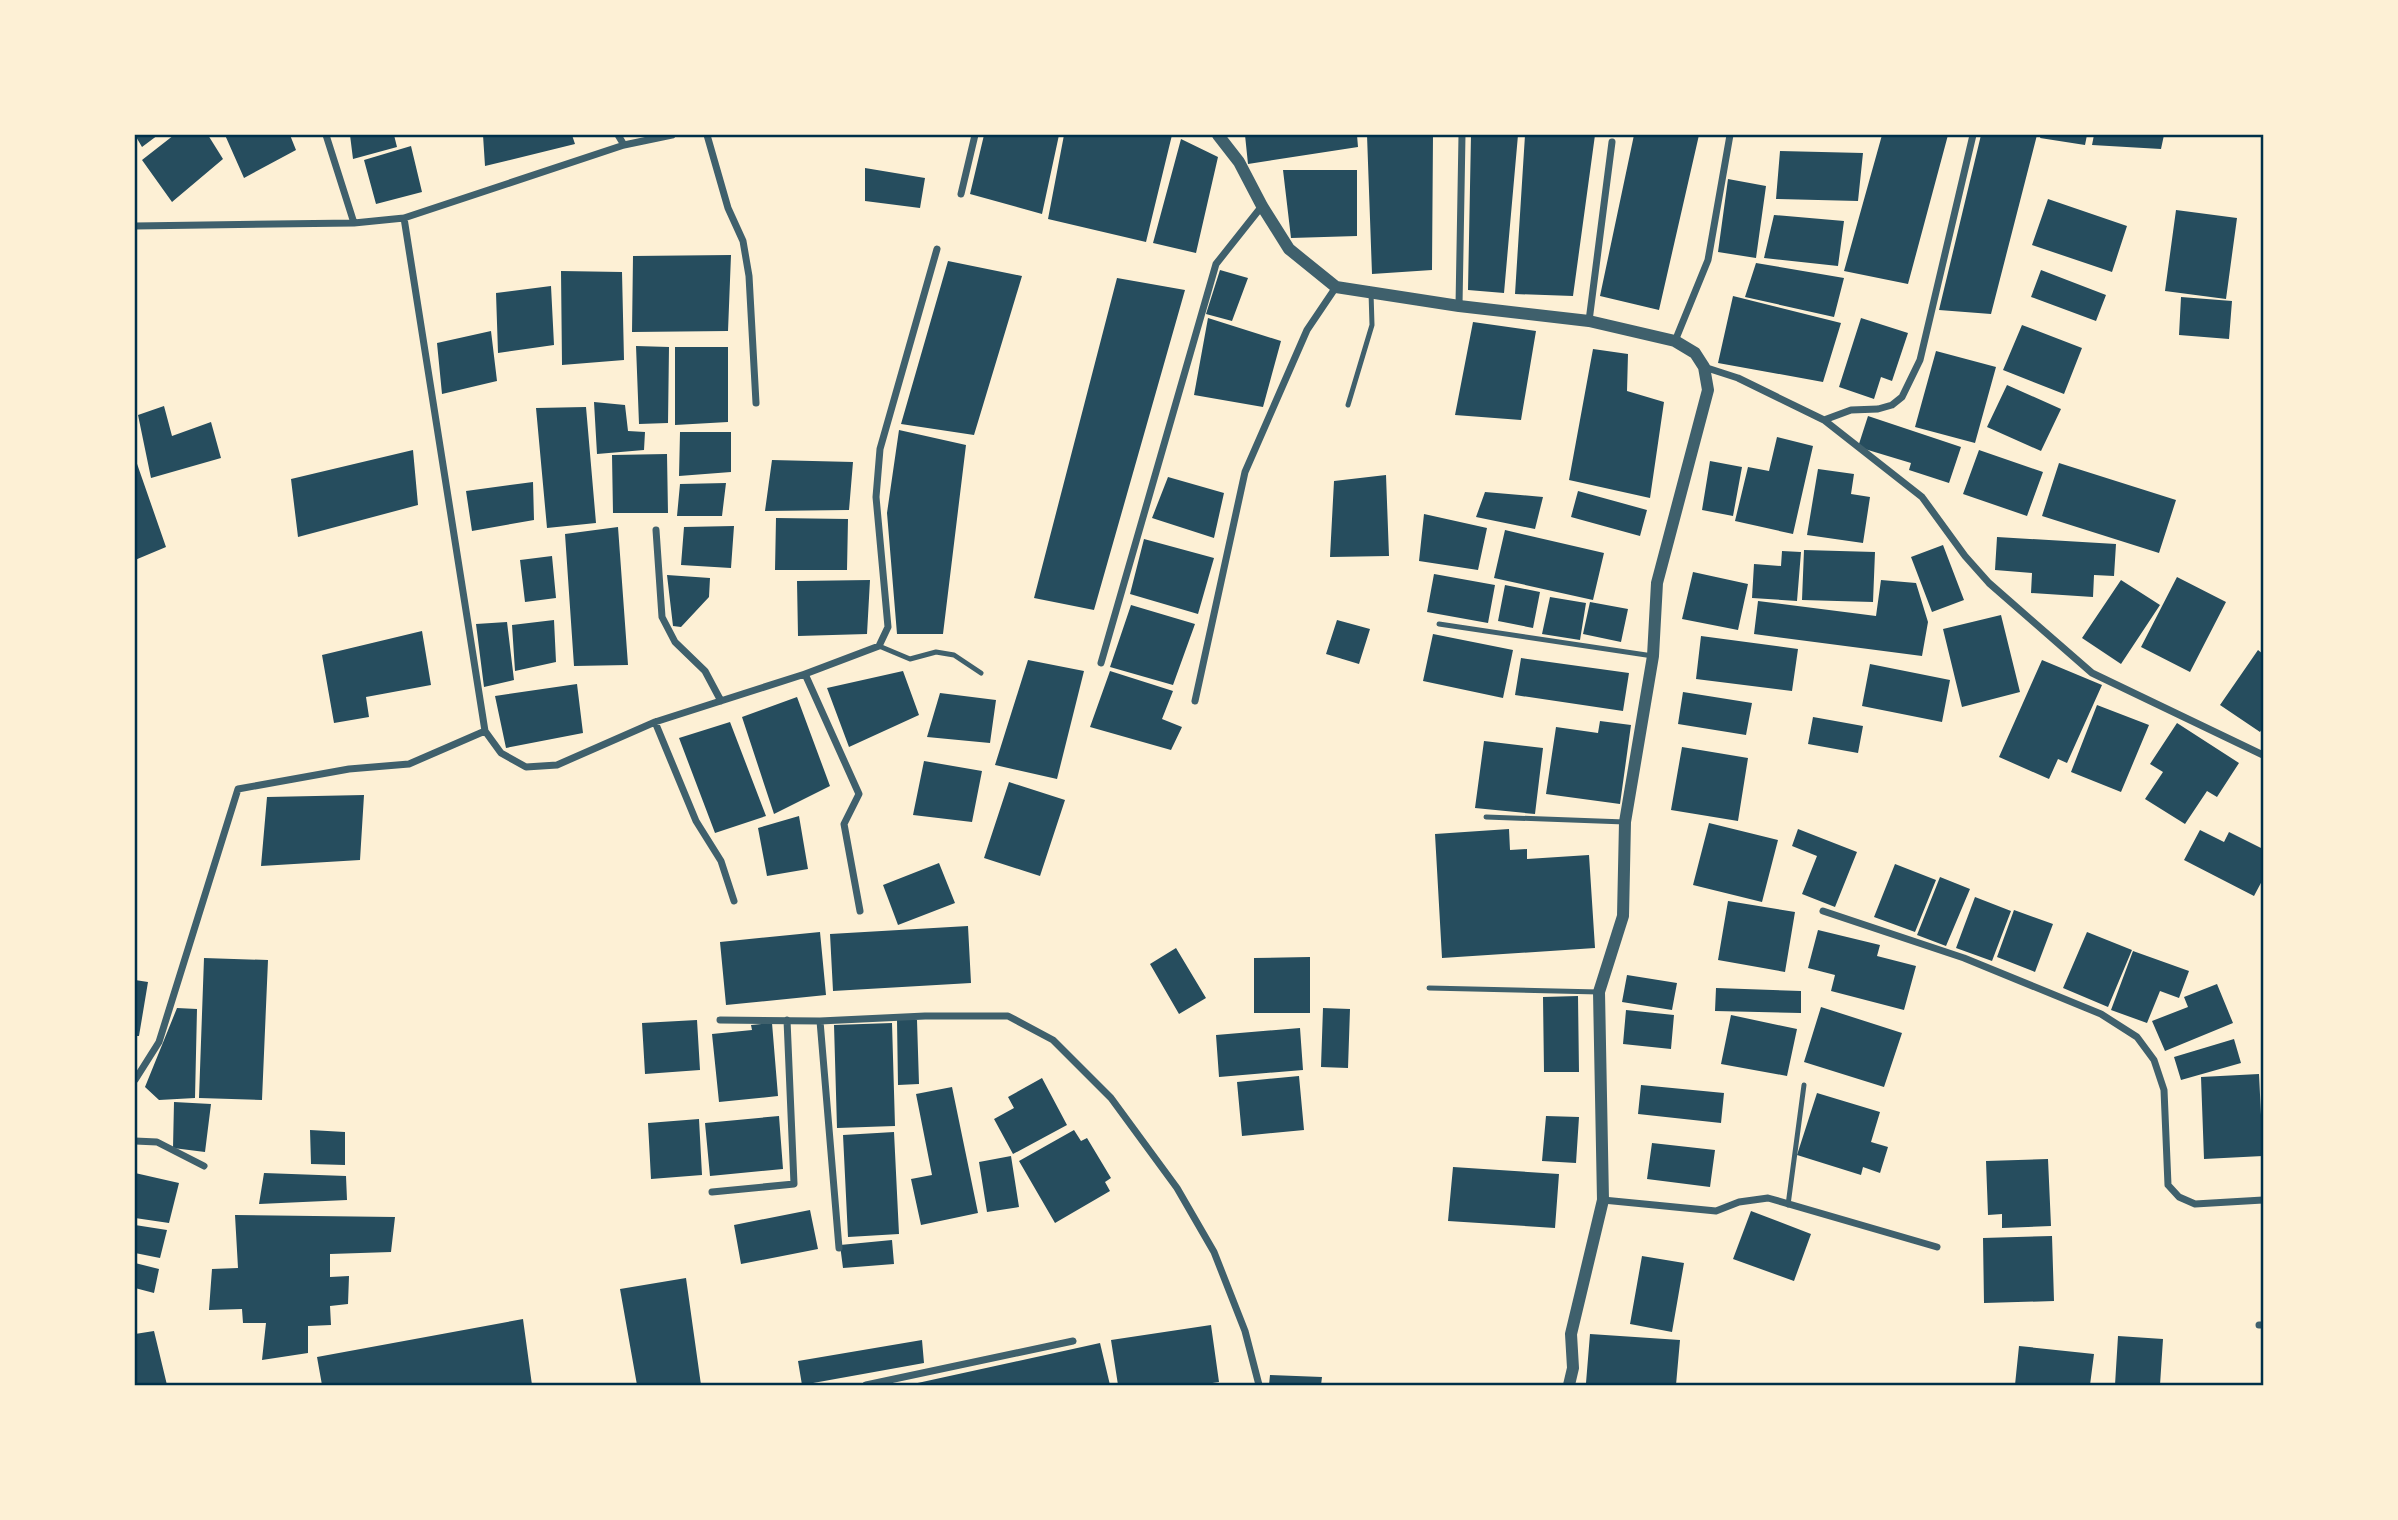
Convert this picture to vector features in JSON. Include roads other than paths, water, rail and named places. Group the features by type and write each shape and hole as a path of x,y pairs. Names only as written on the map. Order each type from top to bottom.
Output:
{"street":[{"path":"326,135 354,223"},
{"path":"618,135 624,145"},
{"path":"135,226 354,223 404,218 624,145 672,135"},
{"path":"707,135 728,208 743,241 749,276 756,403"},
{"path":"961,194 975,135"},
{"path":"1218,135 1239,162 1289,250 1336,287 1460,306 1589,321 1675,341 1695,353 1704,367 1708,390 1657,583 1653,656 1625,822 1623,916 1599,992 1603,1200 1571,1334 1573,1368 1569,1385"},
{"path":"1460,306 1462,135"},
{"path":"1675,341 1708,260 1730,135"},
{"path":"1824,420 1851,410 1878,409 1892,405 1902,397 1920,360 1973,135"},
{"path":"1589,321 1612,142"},
{"path":"1101,663 1216,264 1262,206"},
{"path":"404,218 485,731 501,753 526,767 557,765 655,722 805,674 879,646 887,627 876,497 880,449 937,249"},
{"path":"1195,702 1245,472 1307,330 1336,287"},
{"path":"1704,367 1738,378 1824,420 1922,497 1965,556 1989,583 2092,673 2263,755"},
{"path":"656,530 662,617 675,642 705,671 720,701"},
{"path":"805,674 859,794 844,824 860,911"},
{"path":"655,722 696,821 721,861 734,901"},
{"path":"135,1080 159,1042 238,789 349,769 408,764 485,731"},
{"path":"1823,911 1964,958 2101,1014 2128,1031 2137,1037 2154,1060 2164,1090 2168,1185 2179,1198 2195,1204 2263,1200"},
{"path":"719,1020 1008,1017 1053,1040 1111,1098 1177,1188 1214,1252 1245,1331 1259,1385"},
{"path":"712,1192 794,1184 787,1020"},
{"path":"820,1021 839,1248"},
{"path":"135,1141 157,1142 204,1166"},
{"path":"1603,1200 1716,1211 1739,1202 1768,1198 1937,1247"},
{"path":"866,1385 888,1384 1073,1341"}],"lane":[{"path":"1348,405 1372,325 1371,292"},
{"path":"1439,624 1653,656"},
{"path":"879,646 910,659 936,652 954,655 981,673"},
{"path":"1486,817 1625,822"},
{"path":"1429,988 1599,992"},
{"path":"1788,1205 1804,1085"}]}
